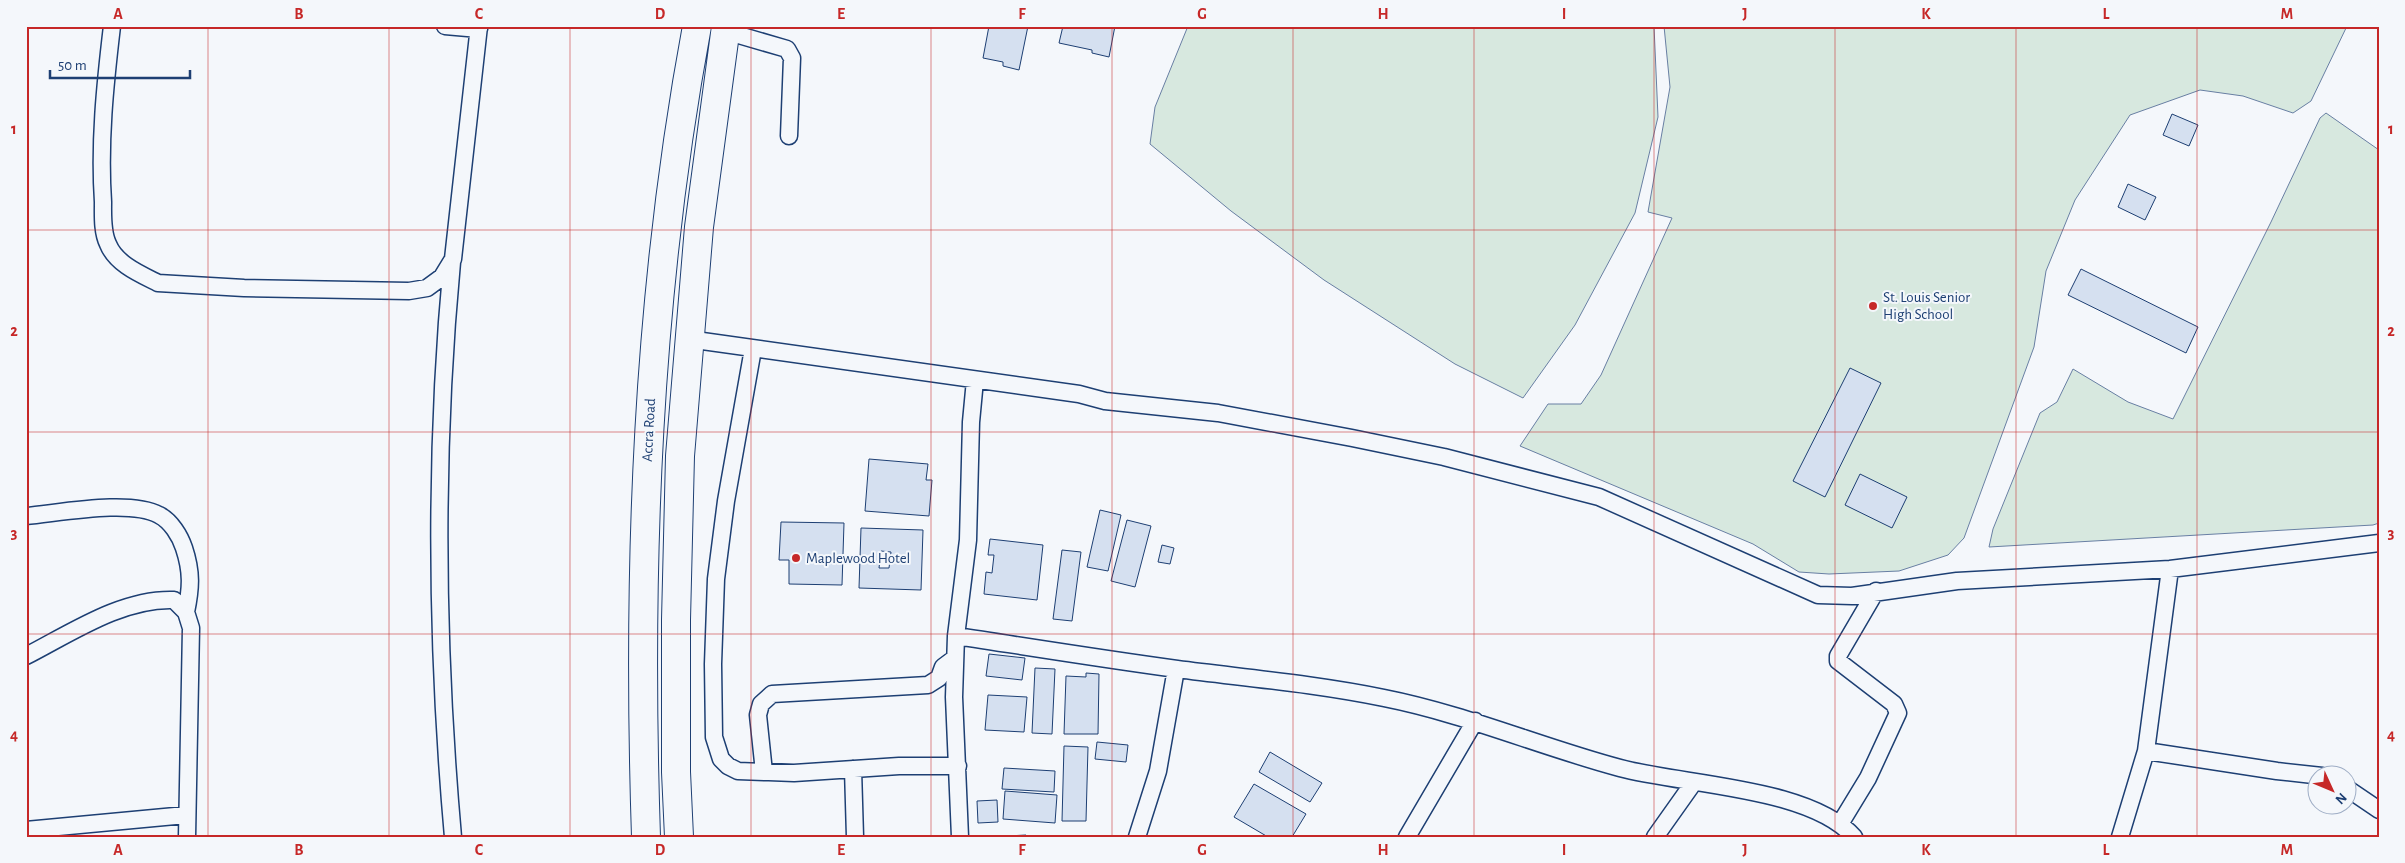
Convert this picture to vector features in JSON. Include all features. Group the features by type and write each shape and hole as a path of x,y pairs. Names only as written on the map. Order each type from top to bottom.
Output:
{"highway":[{"name":"Accra Road","path":"646,837 643,546 653,352 667,219 685,89 697,26"},
{"path":"679,837 676,772 676,620 680,456 688,339 699,227 726,29"}],"street":[{"path":"112,26 103,98 102,181 104,223 107,244 119,260 138,273 158,283 317,290 410,291 427,288 442,277 453,259"},
{"path":"445,26 479,27 453,259 443,398 439,586 453,837"},
{"path":"726,29 787,50 792,58 789,136"},
{"path":"688,339 1079,394 1105,401 1218,413 1444,457 1599,497 1818,595 1852,596 1876,591 1957,581 2170,569 2379,543"},
{"path":"754,349 726,501 716,579 713,664 714,737 721,758 728,766 738,771 764,772 794,773 958,766"},
{"path":"960,837 954,696 955,658 968,540 971,422 975,380"},
{"path":"26,516 121,507 160,515 178,534 190,565 191,591 186,612"},
{"path":"2120,837 2146,751 2170,569"},
{"path":"1840,824 1868,778 1898,712 1894,704 1838,661 1838,656 1876,591"},
{"path":"26,656 108,615 157,600 174,600 186,612 191,628 186,816 188,837"},
{"path":"956,636 1176,669 1282,681 1384,698 1475,721 1621,769 1779,798 1814,811 1840,824 1854,837"},
{"path":"764,772 758,716 761,704 772,694 928,684 939,678 943,667 955,658"},
{"path":"1137,837 1158,771 1176,669"},
{"path":"1407,837 1475,721"},
{"path":"2146,751 2308,774"},
{"path":"853,769 855,837"},
{"path":"1655,837 1694,782"},
{"path":"2358,796 2379,810"},
{"path":"26,830 186,816"}],"shaded area":[{"path":"1188,26 1654,26 1658,117 1635,213 1575,325 1523,398 1455,364 1324,280 1231,211 1150,144 1155,107"},
{"path":"1664,26 2347,26 2311,101 2293,113 2243,96 2200,90 2130,115 2075,200 2046,271 2034,347 1964,538 1948,555 1899,571 1829,574 1799,572 1753,544 1520,446 1548,404 1581,404 1601,375 1672,218 1648,212 1670,87"},
{"path":"2326,113 2379,150 2379,523 2373,525 1989,547 1993,529 2040,413 2057,402 2073,369 2128,402 2173,419 2271,222 2320,118"}],"building":[{"path":"989,26 1028,26 1019,70 1003,66 1003,62 983,58"},
{"path":"1063,26 1115,26 1109,57 1092,53 1092,50 1059,43"},
{"path":"2172,114 2198,125 2189,146 2163,135"},
{"path":"2128,184 2156,197 2145,220 2118,207"},
{"path":"2081,269 2198,327 2186,353 2068,295"},
{"path":"1850,368 1881,383 1825,497 1793,481"},
{"path":"869,459 928,464 926,480 932,480 929,516 865,511"},
{"path":"1860,474 1907,497 1892,528 1845,505"},
{"path":"1100,510 1121,515 1108,571 1087,567"},
{"path":"1127,520 1151,526 1135,587 1111,581"},
{"path":"781,522 844,523 842,585 789,584 789,560 779,560"},
{"path":"861,528 923,530 921,590 859,588","holes":["881,551 891,552 889,568 879,568"]},
{"path":"990,539 1043,545 1037,600 984,594 986,572 992,573 994,555 988,555"},
{"path":"1162,545 1174,548 1170,564 1158,562"},
{"path":"1062,550 1081,552 1072,621 1053,619"},
{"path":"989,654 1025,658 1022,680 986,676"},
{"path":"1035,668 1055,669 1052,734 1032,733"},
{"path":"1086,673 1099,674 1098,734 1064,734 1066,676 1086,677"},
{"path":"988,695 1027,697 1024,732 985,730"},
{"path":"1097,742 1128,745 1126,762 1095,759"},
{"path":"1064,746 1088,747 1086,821 1062,821"},
{"path":"1270,752 1322,783 1310,802 1259,772"},
{"path":"1004,768 1055,771 1054,792 1002,789"},
{"path":"1254,784 1306,814 1292,837 1268,837 1234,817"},
{"path":"1005,791 1057,795 1055,823 1003,819"},
{"path":"997,800 998,822 978,823 977,801"},
{"path":"1026,835 1026,837 989,837"}],"place":[{"name":"St. Louis Senior High School","path":"1873,306"},
{"name":"Maplewood Hotel","path":"796,558"}]}
